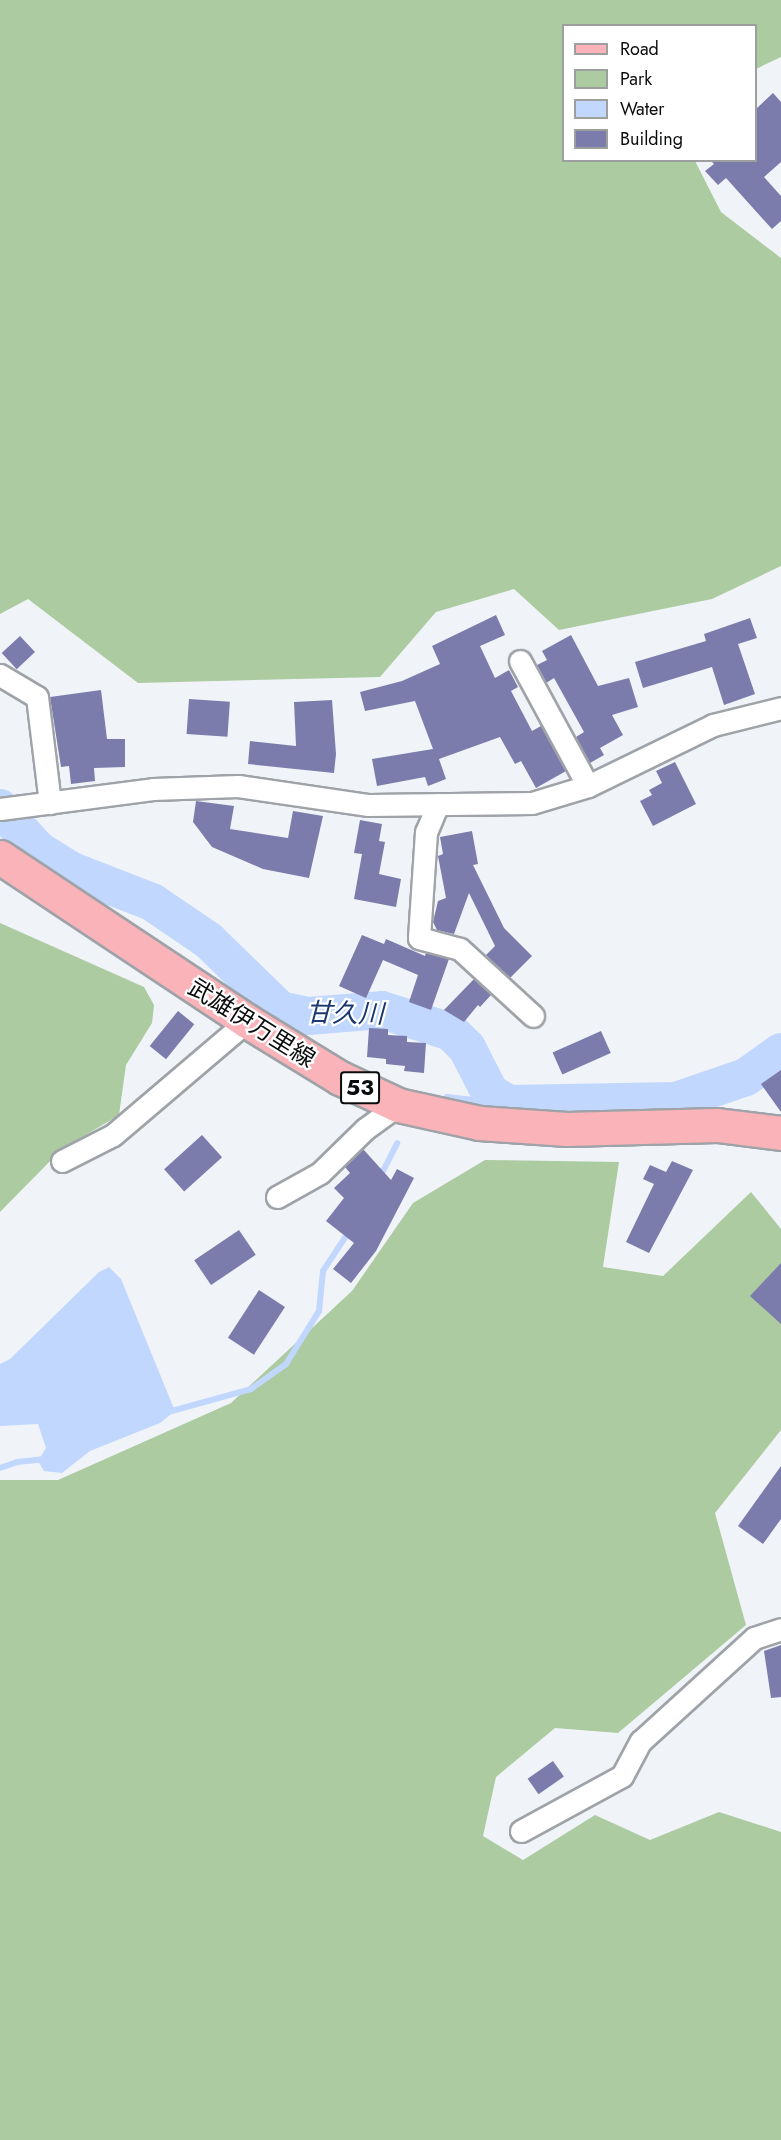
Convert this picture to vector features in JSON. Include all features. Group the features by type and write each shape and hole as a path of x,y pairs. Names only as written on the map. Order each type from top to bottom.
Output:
{"main road":[{"name":"武雄伊万里線","path":"0,857 247,1021 340,1078 398,1105 479,1123 501,1125 567,1129 717,1125 781,1133"}],"street":[{"path":"520,661 588,786"},
{"path":"0,675 37,698 50,803"},
{"path":"8,808 153,789 238,786 369,805 532,803 588,786 713,725 781,708"},
{"path":"438,804 426,832 419,938 460,949 533,1016"},
{"path":"62,1161 113,1135 247,1021"},
{"path":"277,1197 320,1173 365,1129 398,1105"},
{"path":"521,1831 622,1776 641,1742 754,1638 781,1629"}],"green space":[{"path":"0,0 781,0 781,57 757,69 757,24 562,24 562,162 696,162 721,212 781,258 781,566 712,599 559,630 514,589 436,612 380,677 138,683 28,599 0,614"},
{"path":"0,923 144,987 154,1005 152,1023 126,1065 119,1115 61,1150 0,1212"},
{"path":"485,1160 619,1162 603,1267 663,1276 751,1192 781,1229 781,1430 715,1513 746,1625 618,1733 555,1728 496,1777 483,1836 523,1860 595,1815 650,1840 719,1812 781,1832 781,2140 0,2140 0,1480 58,1480 231,1403 352,1291 413,1203"}],"water":[{"path":"109,1267 121,1279 175,1411 160,1423 90,1451 62,1473 44,1471 38,1461 46,1448 38,1424 0,1426 0,1364 10,1359 99,1272"}],"building":[{"path":"773,93 781,102 781,162 764,177 781,196 781,221 772,229 726,178 718,185 705,171 714,164 712,162 757,162 757,108"},
{"path":"496,615 505,635 480,646 495,678 509,670 518,687 511,691 532,731 541,726 566,771 536,788 521,761 515,764 500,737 439,759 446,779 428,786 425,777 377,786 372,759 433,749 415,701 365,711 360,692 402,681 440,664 432,646"},
{"path":"750,618 757,638 738,644 755,694 724,705 712,667 643,688 635,662 706,641 704,634"},
{"path":"571,635 598,686 629,678 638,707 612,715 623,735 600,748 604,755 590,763 576,737 584,732 554,678 546,683 537,665 547,660 542,651"},
{"path":"20,636 35,652 17,669 2,653"},
{"path":"101,690 107,739 125,739 125,767 94,768 95,781 71,784 69,766 61,767 50,697"},
{"path":"189,699 230,702 227,737 187,734"},
{"path":"332,700 336,754 334,773 248,764 250,741 296,746 294,702"},
{"path":"675,762 696,804 653,826 640,801 652,795 649,790 662,783 656,771"},
{"path":"196,801 234,806 230,829 288,838 293,811 323,816 309,878 263,869 212,847 193,822"},
{"path":"360,820 382,824 379,841 385,842 379,874 401,879 396,907 354,899 362,854 354,853"},
{"path":"472,831 478,864 473,865 504,928 532,956 510,978 486,955 495,946 469,893 454,934 437,930 433,922 438,901 446,898 438,856 443,854 440,837"},
{"path":"362,935 384,944 386,939 425,956 426,953 449,959 431,1010 409,1002 418,975 383,960 366,998 339,986"},
{"path":"474,979 491,995 480,1007 478,1005 464,1022 444,1010"},
{"path":"178,1011 194,1024 166,1059 150,1046"},
{"path":"369,1028 388,1029 388,1035 407,1036 407,1042 426,1043 424,1073 404,1071 405,1066 386,1064 386,1059 367,1057"},
{"path":"601,1031 611,1053 562,1074 553,1053"},
{"path":"781,1070 781,1112 761,1084"},
{"path":"202,1135 222,1157 184,1191 164,1169"},
{"path":"363,1149 391,1180 397,1169 414,1178 376,1251 351,1283 333,1269 354,1243 326,1221 344,1198 334,1188 350,1173 345,1167"},
{"path":"672,1161 693,1170 649,1253 626,1242 654,1184 643,1179 650,1165 666,1172"},
{"path":"239,1230 256,1255 211,1285 194,1260"},
{"path":"781,1263 781,1324 750,1296"},
{"path":"259,1290 285,1307 254,1355 228,1338"},
{"path":"781,1466 781,1519 763,1544 738,1526"},
{"path":"781,1645 781,1697 771,1698 764,1651"},
{"path":"553,1761 564,1777 539,1794 528,1779"}],"waterway":[{"name":"甘久川","path":"0,808 38,850 72,871 152,902 208,940 280,1010 308,1016 382,1010 451,1032 467,1048 490,1093 509,1104 676,1101 746,1077 781,1052"},
{"path":"447,1097 509,1104"},
{"path":"380,1177 397,1143"},
{"path":"168,1412 251,1389 286,1364 319,1311 323,1271 350,1230"},
{"path":"0,1468 17,1462 46,1459"}]}
